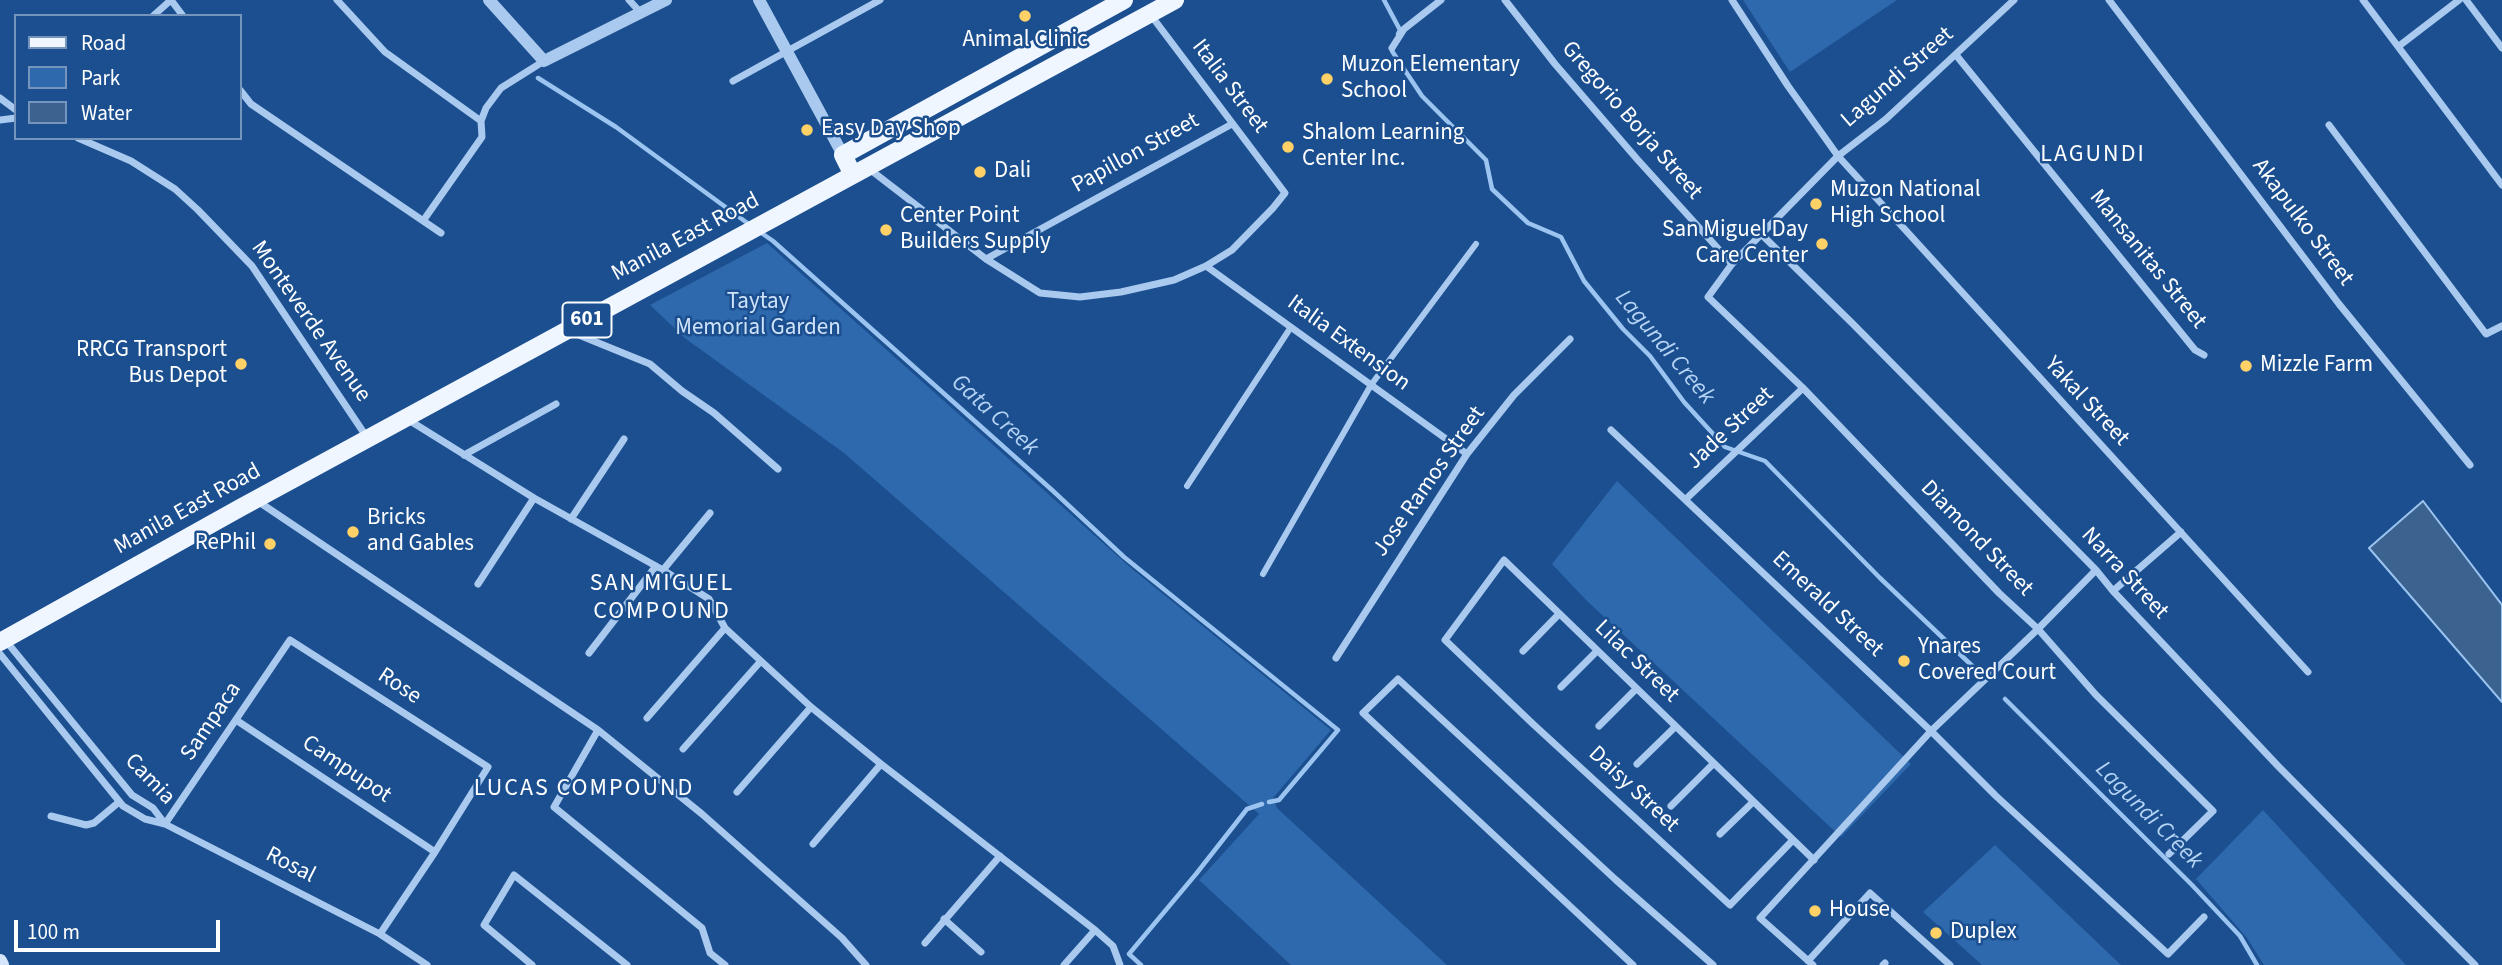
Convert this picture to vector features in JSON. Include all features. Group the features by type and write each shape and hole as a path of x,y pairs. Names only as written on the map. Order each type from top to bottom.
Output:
{"main road":[{"name":"Manila East Road","path":"2,645 255,500 1175,0"},
{"path":"860,171 843,155 1120,1 1130,24"},
{"path":"978,79 990,101"}],"street":[{"path":"155,14 171,0"},
{"path":"337,0 385,52 481,121"},
{"path":"489,0 544,61"},
{"path":"629,0 641,13"},
{"path":"423,221 482,137 481,121 486,108 501,88 544,61 666,0"},
{"path":"759,0 843,155"},
{"path":"733,81 880,0"},
{"path":"1392,48 1404,29 1441,0"},
{"name":"Gregorio Borja Street","path":"1505,0 1555,64 1732,264"},
{"name":"Yakal Street","path":"1731,0 1838,156 2031,372 2308,672"},
{"name":"Lagundi Street","path":"1708,297 1732,264 1838,156 1886,119 2014,0"},
{"name":"Akapulko Street","path":"2109,0 2339,304 2470,465"},
{"path":"2363,0 2502,185"},
{"path":"2399,46 2459,0"},
{"path":"2466,0 2502,48"},
{"name":"Italia Street","path":"860,171 986,259 1040,293 1080,297 1121,292 1174,279 1206,266 1232,250 1285,192 1150,14"},
{"name":"Mansanitas Street","path":"1956,55 2195,350 2204,355"},
{"path":"242,93 251,104 441,233"},
{"name":"Papillon Street","path":"986,259 1232,124"},
{"path":"2329,125 2486,334 2502,326"},
{"name":"Monteverde Avenue","path":"83,140 131,161 175,189 198,209 252,266 369,440"},
{"name":"Narra Street","path":"1761,234 2096,570 2278,766 2475,965"},
{"path":"1262,574 1371,385 1424,310 1476,244"},
{"name":"Italia Extension","path":"1206,266 1467,454"},
{"name":"Diamond Street","path":"1708,297 1803,388 1999,593 2038,629 2096,695 2213,811 2169,854"},
{"path":"1186,486 1291,327"},
{"path":"569,330 650,363 682,391 715,412 778,470"},
{"name":"Jose Ramos Street","path":"1336,658 1467,454 1514,395 1570,339"},
{"name":"Jade Street","path":"1686,499 1803,388"},
{"path":"464,455 556,404"},
{"path":"406,419 534,498 660,568 709,599 725,628 760,662 881,764 1095,930 1113,946 1120,965"},
{"name":"Emerald Street","path":"1611,430 1931,731 1996,796 2168,954 2204,917"},
{"path":"570,519 624,439"},
{"path":"478,583 534,498"},
{"path":"255,500 598,730 712,822 842,938 866,965"},
{"path":"589,653 710,513"},
{"path":"2113,591 2180,533"},
{"name":"Lilac Street","path":"1445,639 1504,560 1814,860"},
{"path":"1950,965 1870,893 1810,963 1760,918 1931,731 2096,570"},
{"path":"1524,651 1559,614"},
{"path":"648,718 725,628"},
{"name":"Daisy Street","path":"1445,639 1730,905 1793,840"},
{"name":"Sampaca","path":"165,824 290,640"},
{"name":"Rose","path":"290,640 488,767 435,852"},
{"name":"Camia","path":"2,645 119,802 145,819 165,824"},
{"name":"Camia","path":"2,645 132,795 153,808 165,824"},
{"path":"1561,687 1597,651"},
{"path":"683,749 760,662"},
{"path":"1633,965 1363,713 1398,679 1616,880 1713,965"},
{"path":"1599,726 1636,689"},
{"path":"737,792 811,707"},
{"name":"Campupot","path":"236,720 435,852"},
{"path":"1637,764 1675,727"},
{"path":"598,730 554,807 702,928 710,953 725,965"},
{"path":"813,844 881,764"},
{"path":"1671,806 1713,764"},
{"path":"51,817 86,825 94,823 119,802"},
{"path":"1720,834 1753,802"},
{"name":"Rosal","path":"165,824 380,933 427,965"},
{"path":"380,933 435,852"},
{"path":"925,943 1000,856"},
{"path":"532,965 484,925 514,874 627,965"},
{"path":"944,919 981,952"},
{"path":"1064,965 1095,930"}],"green space":[{"path":"1743,0 1897,0 1790,72"},
{"name":"Taytay Memorial Garden","path":"767,243 1131,568 1331,730 1273,798 1277,808 1447,965 1291,965 1199,880 1259,814 844,453 686,339 650,305"},
{"path":"1617,481 1911,764 1841,837 1586,600 1552,564"},
{"path":"2263,810 2406,965 2264,965 2247,938 2196,879"},
{"path":"1995,845 2121,965 1982,965 1923,912"}],"water":[{"path":"2423,501 2502,605 2502,702 2369,548"}],"waterway":[{"name":"Lagundi Creek","path":"1384,0 1400,30 1398,34"},
{"name":"Lagundi Creek","path":"1393,48 1392,51 1422,96 1486,160 1492,189 1528,223 1561,237 1584,281 1623,329 1650,356 1684,402 1725,447 1765,461 1880,578 1986,679"},
{"name":"Gata Creek","path":"538,78 616,127 750,225"},
{"name":"Gata Creek","path":"760,232 1124,557 1338,730 1279,800 1269,802"},
{"name":"Lagundi Creek","path":"2005,699 2192,885 2240,936 2257,965"},
{"name":"Gata Creek","path":"1141,965 1129,954 1247,809 1262,804"}],"place":[{"name":"Animal Clinic","path":"1025,16"},
{"name":"Muzon Elementary School","path":"1327,79"},
{"name":"Easy Day Shop","path":"807,130"},
{"name":"Shalom Learning Center Inc.","path":"1288,147"},
{"name":"Dali","path":"980,172"},
{"name":"Muzon National High School","path":"1816,204"},
{"name":"Center Point Builders Supply","path":"886,230"},
{"name":"San Miguel Day Care Center","path":"1822,244"},
{"name":"RRCG Transport Bus Depot","path":"241,364"},
{"name":"Mizzle Farm","path":"2246,366"},
{"name":"Bricks and Gables","path":"353,532"},
{"name":"RePhil","path":"270,544"},
{"name":"Ynares Covered Court","path":"1904,661"},
{"name":"House","path":"1815,911"},
{"name":"Duplex","path":"1936,933"}],"district":[{"name":"LAGUNDI","path":"2093,156"},
{"name":"SAN MIGUEL COMPOUND","path":"662,599"},
{"name":"LUCAS COMPOUND","path":"584,790"}]}
